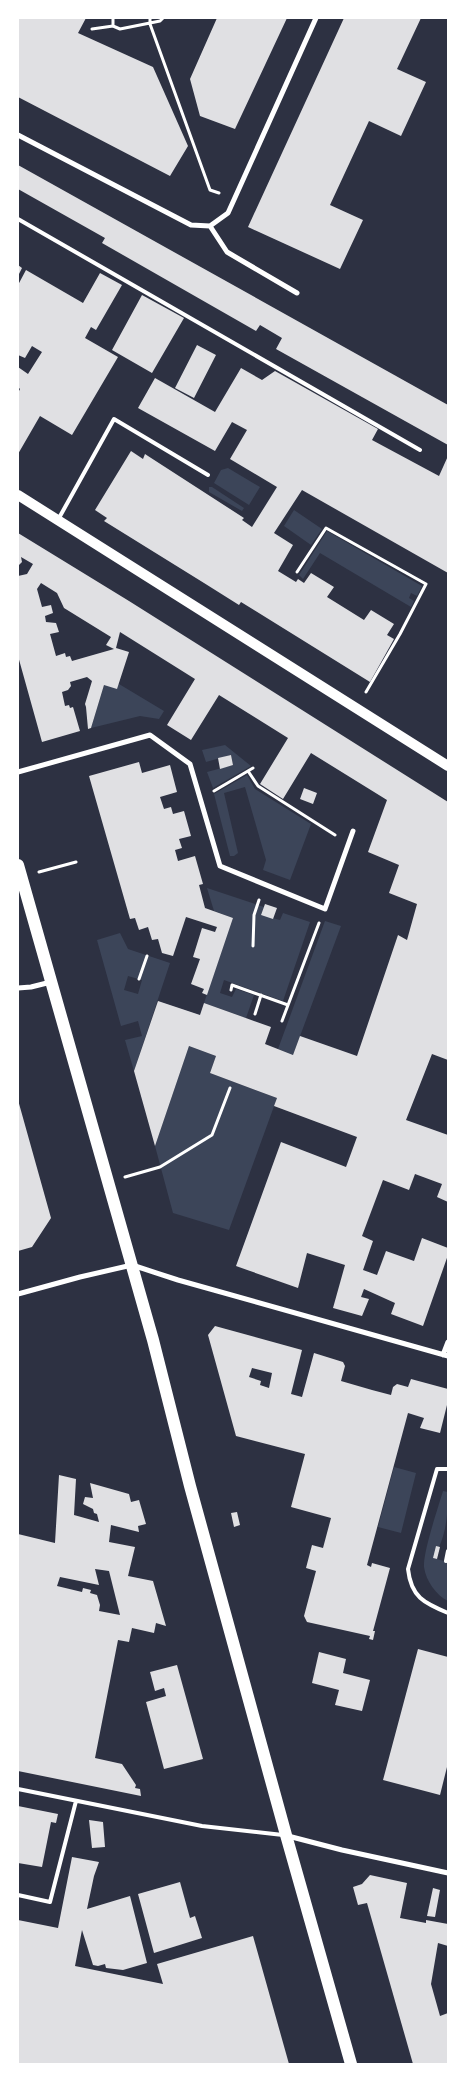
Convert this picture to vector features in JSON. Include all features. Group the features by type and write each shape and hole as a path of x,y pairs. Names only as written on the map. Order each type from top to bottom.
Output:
{"main road":[{"path":"18,496 448,766"},
{"path":"19,871 132,1265 286,1835 351,2064"}],"street":[{"path":"18,135 191,225 210,226 228,213 316,18"},
{"path":"210,226 227,252 297,293"},
{"path":"18,772 150,735 190,764 220,866 325,909 353,831"},
{"path":"18,988 31,988 51,982"},
{"path":"18,1294 80,1276 132,1265 188,1283 446,1356 448,1342"},
{"path":"286,1835 342,1850 448,1873"}],"lane":[{"path":"18,219 420,450"},
{"path":"57,521 114,419 208,475"},
{"path":"448,1469 437,1470 408,1569 410,1583 416,1594 427,1604 448,1613"},
{"path":"446,1561 448,1551"},
{"path":"18,1789 202,1826 286,1835"},
{"path":"18,1896 50,1902 76,1801"}],"path":[{"path":"113,18 113,26"},
{"path":"150,18 150,24 210,190 234,199"},
{"path":"92,29 113,26 120,29 150,24 160,21 162,18"},
{"path":"297,572 326,528 426,584 400,634 357,708"},
{"path":"201,799 253,768"},
{"path":"248,771 258,786 349,844"},
{"path":"19,871 76,862"},
{"path":"253,946 254,915 265,884"},
{"path":"282,1021 325,909"},
{"path":"139,979 147,956"},
{"path":"231,990 232,985 288,1005"},
{"path":"255,1014 261,995"},
{"path":"108,1182 160,1168 212,1135 230,1088"}],"shaded area":[{"path":"228,468 260,487 249,505 214,483 221,470"},
{"path":"209,487 212,487 244,508 242,511 209,492"},
{"path":"294,510 322,529 311,545 284,526"},
{"path":"327,531 422,586 417,596 411,593 409,598 414,601 411,607 320,553 303,579 299,575"},
{"path":"119,684 164,711 159,719 140,716 91,728 104,685"},
{"path":"225,745 251,766 213,788 207,772 233,765 231,755 206,762 202,750"},
{"path":"247,775 255,789 311,824 290,880 263,870 266,860 245,787 224,793 238,853 230,856 214,794"},
{"path":"207,888 264,907 261,915 280,920 283,913 310,922 283,1001 224,980 220,993 232,997 236,989 254,995 246,1018 204,1003 233,918 214,911"},
{"path":"325,921 341,926 293,1055 278,1049"},
{"path":"120,933 128,949 170,963 134,1071 125,1040 142,1036 138,1021 121,1026 97,940","holes":["128,976 142,980 138,994 124,990"]},
{"path":"189,1046 216,1056 210,1073 277,1098 229,1230 173,1213 155,1146"},
{"path":"394,1467 416,1473 401,1533 378,1527"},
{"path":"443,1491 448,1492 447,1518 441,1543 433,1558 448,1562 448,1601 432,1587 424,1567 428,1541"}],"building":[{"path":"18,18 86,18 78,33 153,67 188,146 170,176 18,97"},
{"path":"217,18 287,18 235,129 200,116 190,79"},
{"path":"344,18 421,18 397,69 426,82 401,136 369,121 330,205 363,220 340,269 248,227"},
{"path":"18,165 448,405 448,445 276,349 282,338 260,325 256,331 102,243 105,238 18,189"},
{"path":"18,265 22,268 18,276"},
{"path":"26,270 83,303 100,273 122,285 96,330 91,327 85,338 118,357 72,435 40,416 18,454 18,393 20,389 18,387 18,367 28,374 42,352 32,346 25,358 18,355 18,285"},
{"path":"142,295 184,318 152,373 112,350"},
{"path":"197,345 216,355 194,398 175,388"},
{"path":"241,368 262,380 275,371 378,429 372,440 439,476 448,456 448,573 302,490 274,533 293,545 278,571 296,582 298,579 304,583 311,573 334,587 327,597 364,620 371,610 394,624 387,635 394,639 370,682 241,602 239,605 104,521 107,518 95,510 131,451 143,459 145,454 244,518 242,520 252,527 277,487 230,459 247,430 232,422 215,451 138,408 155,378 215,412"},
{"path":"18,533 448,802 448,1060 432,1054 406,1120 448,1135 448,1202 437,1197 442,1184 415,1174 409,1190 383,1180 362,1236 373,1241 363,1270 377,1275 386,1251 414,1261 422,1238 448,1248 448,1255 423,1326 391,1314 395,1303 364,1289 361,1297 369,1299 362,1316 333,1308 345,1265 307,1253 298,1288 236,1266 281,1142 346,1167 357,1137 274,1106 277,1098 210,1073 216,1056 189,1046 155,1146 134,1071 158,1001 200,1015 204,1003 271,1027 265,1044 293,1055 300,1036 357,1056 398,935 407,940 417,904 389,893 399,865 368,852 387,800 311,753 283,799 260,784 288,738 219,695 191,740 167,725 195,679 120,632 116,648 129,652 117,689 104,685 91,728 88,729 85,704 92,681 87,677 70,682 71,686 68,690 62,692 65,706 73,707 80,731 42,742 18,656 18,576 27,574 33,564 21,557 22,562 18,566","holes":["41,583 57,593 64,608 111,637 106,645 114,649 72,661 70,656 66,657 65,653 56,656 50,634 59,632 56,623 46,622 45,616 53,613 51,605 42,607 37,589"]},
{"path":"231,755 233,765 220,769 218,758"},
{"path":"139,762 142,773 170,765 177,792 160,797 164,809 171,807 173,814 184,811 191,836 179,839 182,848 175,850 178,861 195,856 203,884 199,885 205,908 233,918 207,995 202,993 204,989 191,984 200,959 193,957 202,928 215,932 217,927 186,917 173,956 162,953 158,939 152,940 148,927 139,930 135,918 130,919 89,776"},
{"path":"304,788 317,793 313,804 300,799"},
{"path":"265,904 277,908 273,919 261,915"},
{"path":"18,1100 51,1218 32,1247 18,1251"},
{"path":"215,1326 302,1350 291,1394 302,1397 314,1353 343,1362 345,1366 341,1381 372,1390 391,1395 393,1387 397,1384 408,1387 411,1379 448,1389 448,1401 440,1433 420,1428 424,1418 408,1413 367,1565 371,1567 372,1563 390,1568 373,1631 375,1631 373,1640 369,1639 370,1636 307,1622 304,1616 316,1571 306,1568 312,1545 323,1548 331,1518 291,1507 305,1454 236,1436 208,1335","holes":["252,1368 272,1373 269,1388 260,1385 261,1381 249,1377"]},
{"path":"59,1475 76,1479 74,1515 99,1522 97,1514 94,1513 93,1509 83,1504 85,1497 93,1498 90,1483 129,1494 131,1502 139,1500 146,1524 138,1526 139,1532 111,1525 109,1542 135,1547 128,1576 153,1581 166,1626 156,1623 154,1633 132,1628 129,1642 118,1640 95,1758 122,1764 136,1785 135,1788 140,1789 141,1796 18,1771 18,1534 55,1543","holes":["95,1569 109,1571 120,1615 99,1611 100,1605 97,1595 90,1593 91,1590 83,1588 82,1592 57,1586 60,1577 99,1585"]},
{"path":"237,1512 240,1525 234,1527 231,1513"},
{"path":"436,1546 440,1547 437,1559 433,1558"},
{"path":"418,1649 448,1657 448,1763 440,1795 383,1780"},
{"path":"319,1652 346,1659 343,1673 370,1680 362,1711 335,1705 339,1690 312,1683"},
{"path":"177,1665 203,1759 164,1769 146,1702 166,1696 164,1688 155,1691 150,1672"},
{"path":"18,1806 58,1814 56,1823 51,1822 42,1867 18,1863"},
{"path":"89,1820 103,1822 105,1847 92,1848"},
{"path":"72,1857 99,1862 87,1909 130,1896 147,1963 123,1970 106,1968 105,1964 93,1965 82,1930 75,1966 163,1984 157,1964 253,1936 289,2064 18,2064 18,1920 58,1928"},
{"path":"370,1875 407,1883 400,1918 426,1923 426,1920 448,1924 448,1946 438,1943 431,1984 440,2016 448,2013 448,2064 413,2064 367,1903 358,1905 353,1887 362,1884"},
{"path":"180,1882 190,1918 195,1916 202,1938 154,1953 138,1894"},
{"path":"433,1888 440,1890 435,1917 427,1916"}]}
